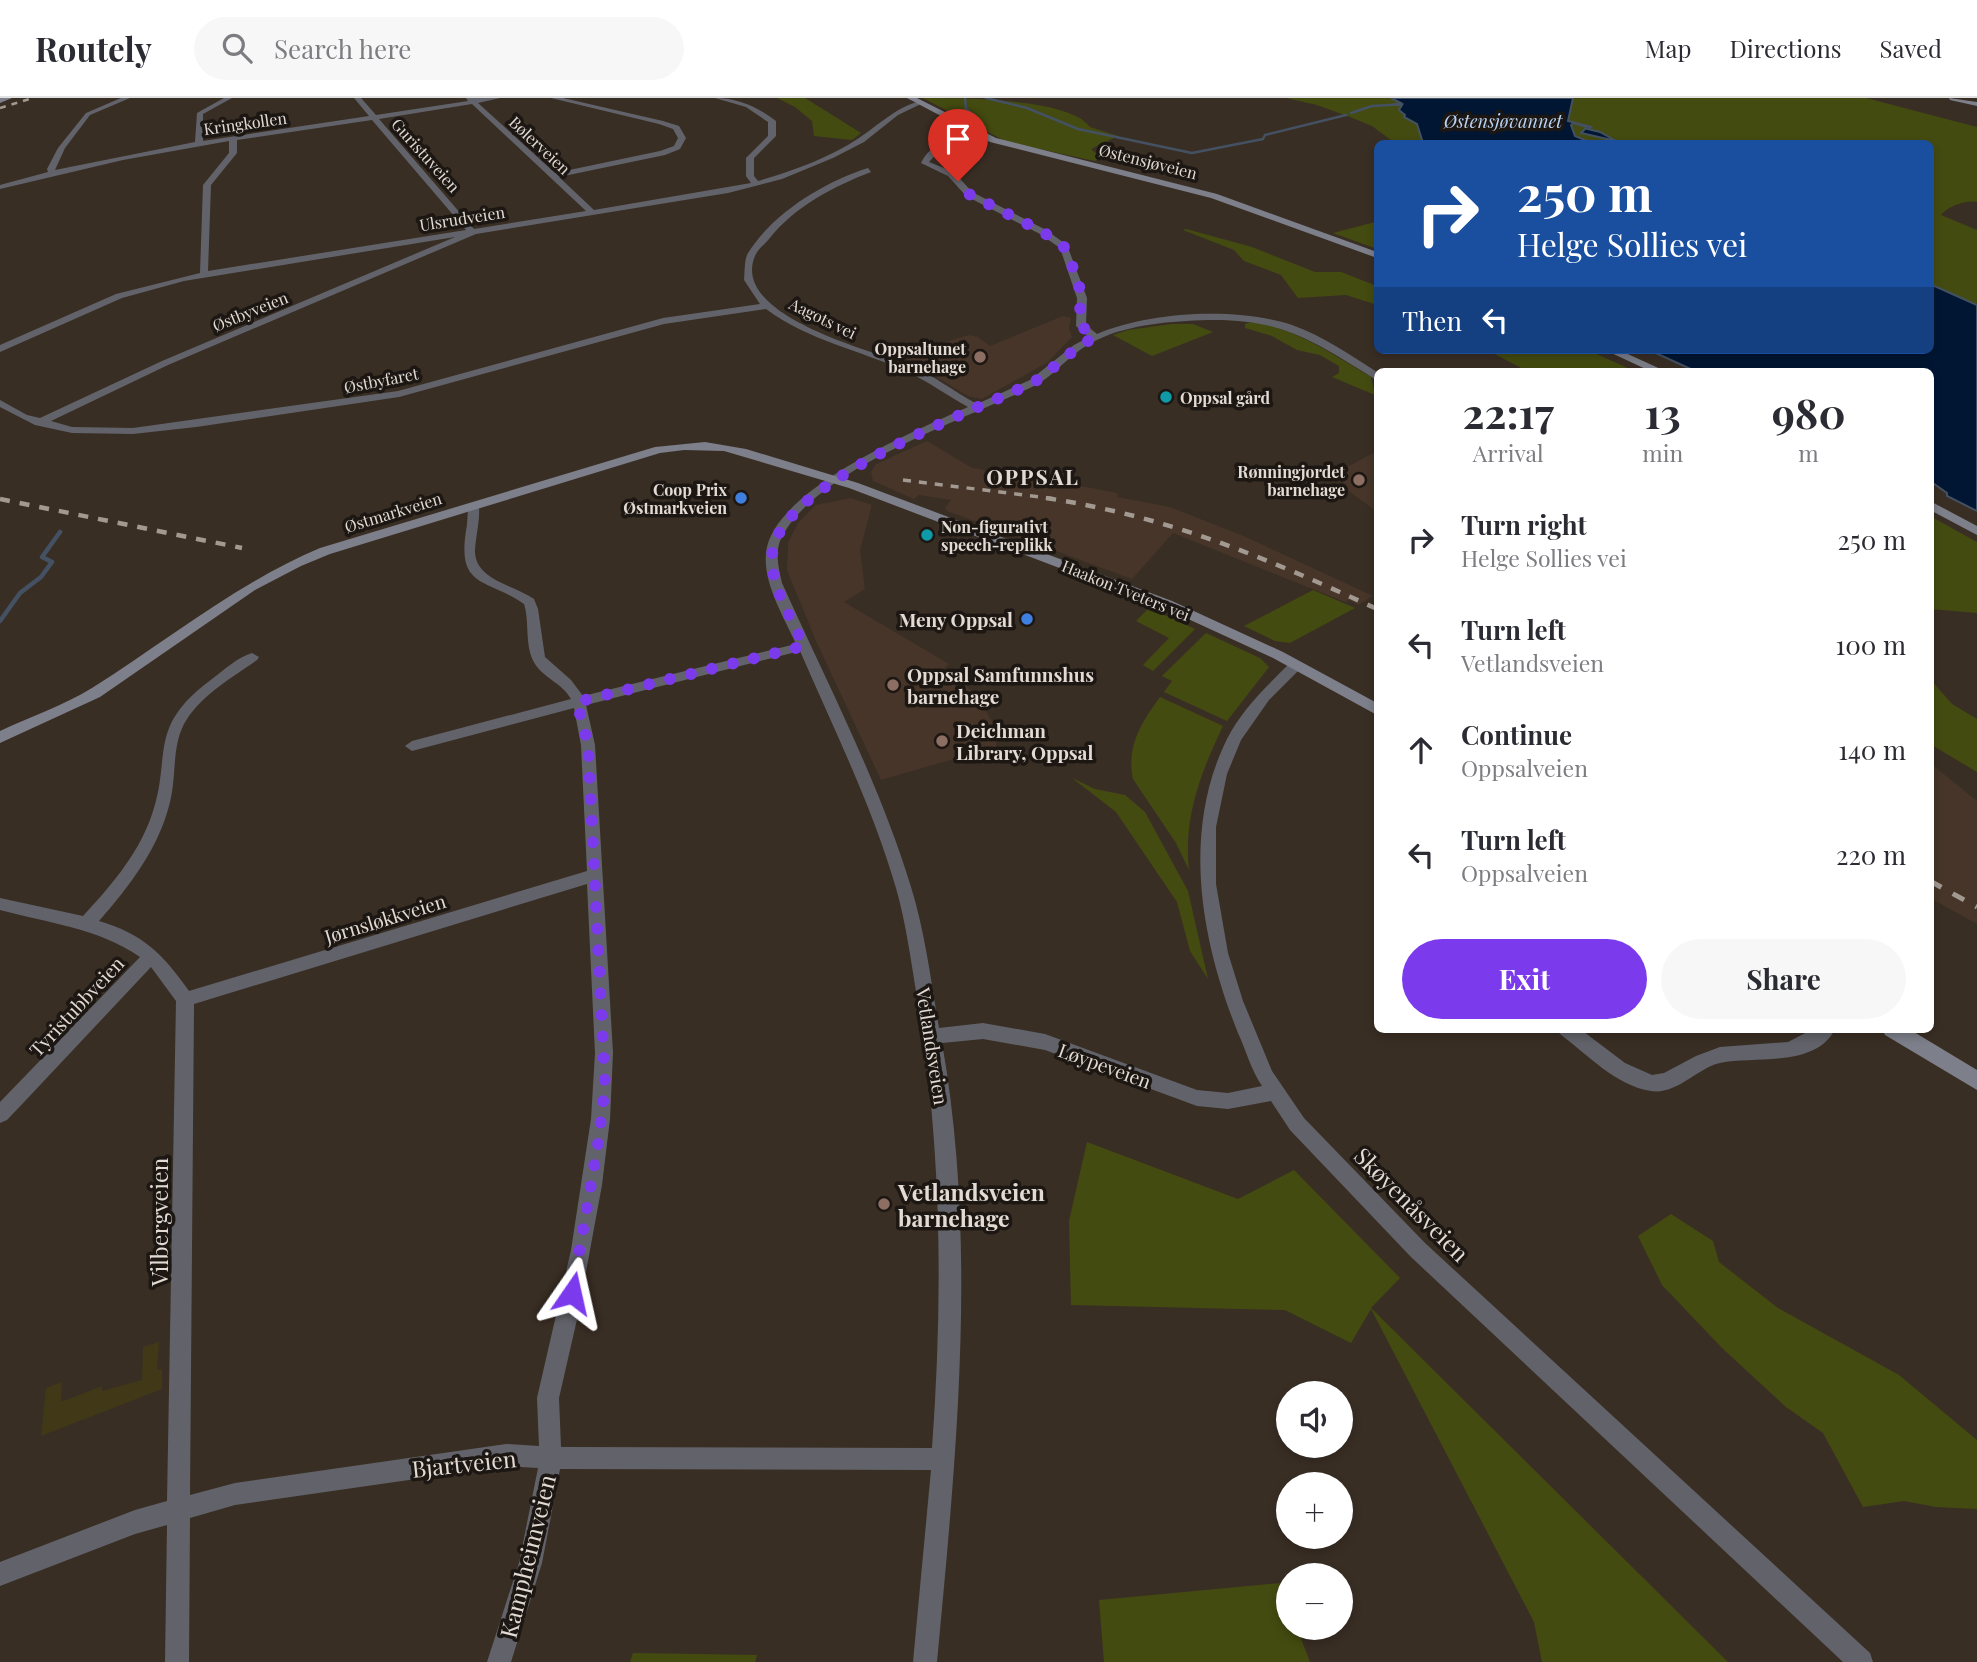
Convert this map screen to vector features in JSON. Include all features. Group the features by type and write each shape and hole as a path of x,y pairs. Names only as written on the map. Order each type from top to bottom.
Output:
{"street":[{"path":"0,100 8,98"},
{"path":"52,172 56,158 88,114 127,98"},
{"path":"199,144 200,113 207,107 229,98"},
{"name":"Guristuveien","path":"357,98 473,231"},
{"name":"Kringkollen","path":"0,187 52,172 199,144 497,98"},
{"path":"553,176 663,153 677,147 682,138 680,131 668,124 554,98"},
{"path":"718,98 748,106 772,121 772,136 750,158 749,173 755,184"},
{"path":"1953,98 1977,104"},
{"name":"Bølerveien","path":"472,100 592,212"},
{"name":"Ulsrudveien","path":"0,349 119,296 204,273 755,184 845,148 869,134 900,108 917,100"},
{"name":"Østensjøveien","path":"917,100 979,134 1005,144 1214,196 1374,255"},
{"path":"979,134 942,145 928,155 925,163 951,174 969,194 979,200 1061,244 1079,282 1081,326 1095,337 1155,323 1217,317 1256,319 1305,334 1374,374"},
{"path":"204,273 206,185 233,153 233,139"},
{"name":"Aagots vei","path":"868,170 818,192 755,245 749,257 748,274 766,306 794,325 837,345 918,373 977,408"},
{"name":"Østbyveien","path":"39,423 165,363 466,237 473,231"},
{"name":"Østbyfaret","path":"0,403 39,423 86,431 133,431 350,403 439,384 589,339 663,321 766,306"},
{"name":"Vetlandsveien","path":"925,1662 948,1408 951,1267 946,1131 934,1036 904,888 867,786 776,583 771,555 774,541 783,525 803,504 832,481 867,460 1034,382 1052,370 1073,350 1095,337"},
{"path":"1619,354 1652,368"},
{"name":"Østmarkveien","path":"0,737 95,692 218,608 274,574 325,551 659,450 693,445 738,449 832,481"},
{"name":"Haakon Tveters vei","path":"832,481 843,489 866,491 1167,604 1296,665 1374,708"},
{"name":"Kampheimveien","path":"473,506 475,526 470,550 475,570 484,579 530,602 537,655 544,666 569,685 577,702 588,745 605,1086 586,1222 547,1399 545,1424 550,1458 521,1598 499,1662"},
{"path":"1934,507 1977,531"},
{"path":"412,746 804,646"},
{"path":"87,923 112,894 152,835 164,799 169,744 178,721 202,696 252,657"},
{"name":"Skøyenåsveien","path":"1296,665 1264,697 1234,739 1218,784 1208,827 1210,907 1220,953 1234,1001 1265,1076 1306,1133 1418,1250 1861,1662"},
{"name":"Jørnsløkkveien","path":"185,999 595,875"},
{"path":"0,904 87,923 126,936 152,956 171,976 185,999"},
{"name":"Tyristubbveien","path":"0,1114 71,1043 119,987 152,956"},
{"name":"Vilbergveien","path":"177,1662 185,999"},
{"name":"Løypeveien","path":"934,1036 983,1031 1045,1042 1197,1098 1228,1101 1275,1092"},
{"path":"1572,1033 1626,1072 1654,1084 1666,1082 1701,1060 1722,1054 1796,1050 1809,1044 1821,1033"},
{"path":"1899,1033 1977,1081"},
{"name":"Bjartveien","path":"0,1574 135,1522 235,1494 506,1455 550,1458 943,1460"}],"shaded area":[{"name":"Oppsaltunet barnehage","path":"1063,316 1071,318 1069,328 1072,337 1048,362 982,399 968,396 908,360 905,354 969,335 978,337 990,346"},
{"path":"927,441 972,468 1097,489 1117,493 1117,497 1170,507 1246,537 1373,596 1358,605 1349,600 1345,602 1173,533 1132,579 947,511 945,508 951,500 919,495 914,499 873,481 871,472 876,464"},
{"name":"Rønningjordet barnehage","path":"1374,453 1374,510 1349,491 1340,477 1345,468"},
{"path":"851,498 872,505 860,550 865,589 844,602 949,664 942,670 962,680 968,685 967,688 975,692 1000,736 995,747 881,780 816,641 787,570 788,543 798,523 816,505"},
{"path":"1934,766 1977,801 1977,924 1934,900"}],"green space":[{"path":"777,98 805,98 861,133 852,140 814,136 812,121 795,107"},
{"path":"923,98 1039,105 1079,117 1090,127 1118,136 1091,149 1101,158 1095,161 1007,142"},
{"path":"1286,98 1391,98 1402,103 1399,111 1417,124 1422,140 1391,140 1372,126 1317,105"},
{"path":"1573,98 1866,98 1977,127 1977,202 1958,204 1941,215 1977,230 1977,305 1934,286 1934,140 1585,140 1575,136 1567,117"},
{"path":"1374,222 1374,248 1333,233"},
{"path":"1183,230 1252,247 1315,272 1341,272 1374,285 1374,304 1346,295 1298,298 1281,275 1244,261 1234,250"},
{"path":"1251,322 1268,325 1299,336 1371,377 1374,395 1332,377 1339,373 1339,366 1320,355 1297,350 1272,336 1245,328 1245,324"},
{"path":"1193,324 1213,332 1152,356 1113,335 1128,330"},
{"path":"1495,354 1597,354 1627,368 1521,368"},
{"path":"1934,518 1977,542 1977,613 1934,609"},
{"path":"1313,590 1355,608 1290,643 1275,641 1244,626"},
{"path":"1149,608 1195,629 1153,671 1143,665 1169,638 1136,621"},
{"path":"1206,633 1260,658 1269,667 1227,721 1164,692 1172,681 1162,676"},
{"path":"1934,684 1952,704 1977,719 1977,772 1934,746"},
{"path":"1160,697 1223,726 1201,778 1191,814 1189,870 1176,843 1133,779 1132,756 1137,735"},
{"path":"1072,778 1095,789 1125,795 1145,812 1188,891 1208,979 1190,951 1177,902 1116,812"},
{"path":"1087,1142 1238,1199 1294,1170 1400,1278 1371,1308 1728,1662 1542,1662 1534,1622 1371,1309 1351,1343 1285,1310 1071,1305 1069,1221"},
{"path":"1671,1214 1713,1241 1719,1262 1778,1308 1899,1375 1977,1440 1977,1509 1936,1507 1904,1501 1863,1507 1823,1433 1786,1407 1722,1348 1662,1285 1638,1236"},
{"path":"1276,1583 1276,1640 1302,1640 1310,1662 1104,1662 1099,1600"},
{"path":"633,1653 757,1655 755,1662 630,1662"}],"sand":[{"path":"159,1342 157,1370 162,1369 162,1389 41,1436 46,1388 62,1382 61,1402 102,1386 102,1391 142,1380 143,1347"}],"water":[{"name":"Østensjøvannet","path":"1391,98 1573,98 1568,121 1591,127 1588,129 1614,140 1581,133 1587,127 1573,123 1571,125 1575,136 1585,140 1422,140 1417,124 1404,117 1399,110 1402,105 1390,105 1401,103"},
{"path":"1934,286 1977,305 1977,511 1947,496 1947,493 1934,484 1934,368 1688,368 1658,354 1934,354"}],"waterway":[{"path":"965,98 966,109 974,115"},
{"path":"986,98 1027,108 1078,129 1192,153 1263,139 1265,135 1346,115"},
{"path":"1351,113 1372,106 1390,105"},
{"path":"966,121 976,117"},
{"path":"0,621 20,593 41,577 52,562 42,557 60,532"}],"railway":[{"path":"0,108 33,98"},
{"path":"903,480 1056,499"},
{"path":"1046,498 1134,516 1216,541 1295,572 1374,608"},
{"path":"0,499 242,548"},
{"path":"1934,883 1977,907"}],"place":[{"name":"Oppsaltunet barnehage","path":"980,357"},
{"name":"Oppsal gård","path":"1166,397"},
{"name":"Rønningjordet barnehage","path":"1359,480"},
{"name":"Coop Prix Østmarkveien","path":"741,498"},
{"name":"Non-figurativt speech-replikk","path":"927,535"},
{"name":"Meny Oppsal","path":"1027,619"},
{"name":"Oppsal Samfunnshus barnehage","path":"893,685"},
{"name":"Deichman Library, Oppsal","path":"942,741"},
{"name":"Vetlandsveien barnehage","path":"884,1204"}],"district":[{"name":"OPPSAL","path":"1033,476"}],"route":[{"path":"572,1293 586,1222 605,1086 588,745 577,702 804,646 772,568 774,541 793,513 854,467 1034,382 1052,370 1073,350 1095,337 1081,326 1082,298 1079,282 1064,247 1043,232 969,194 958,181"}]}
